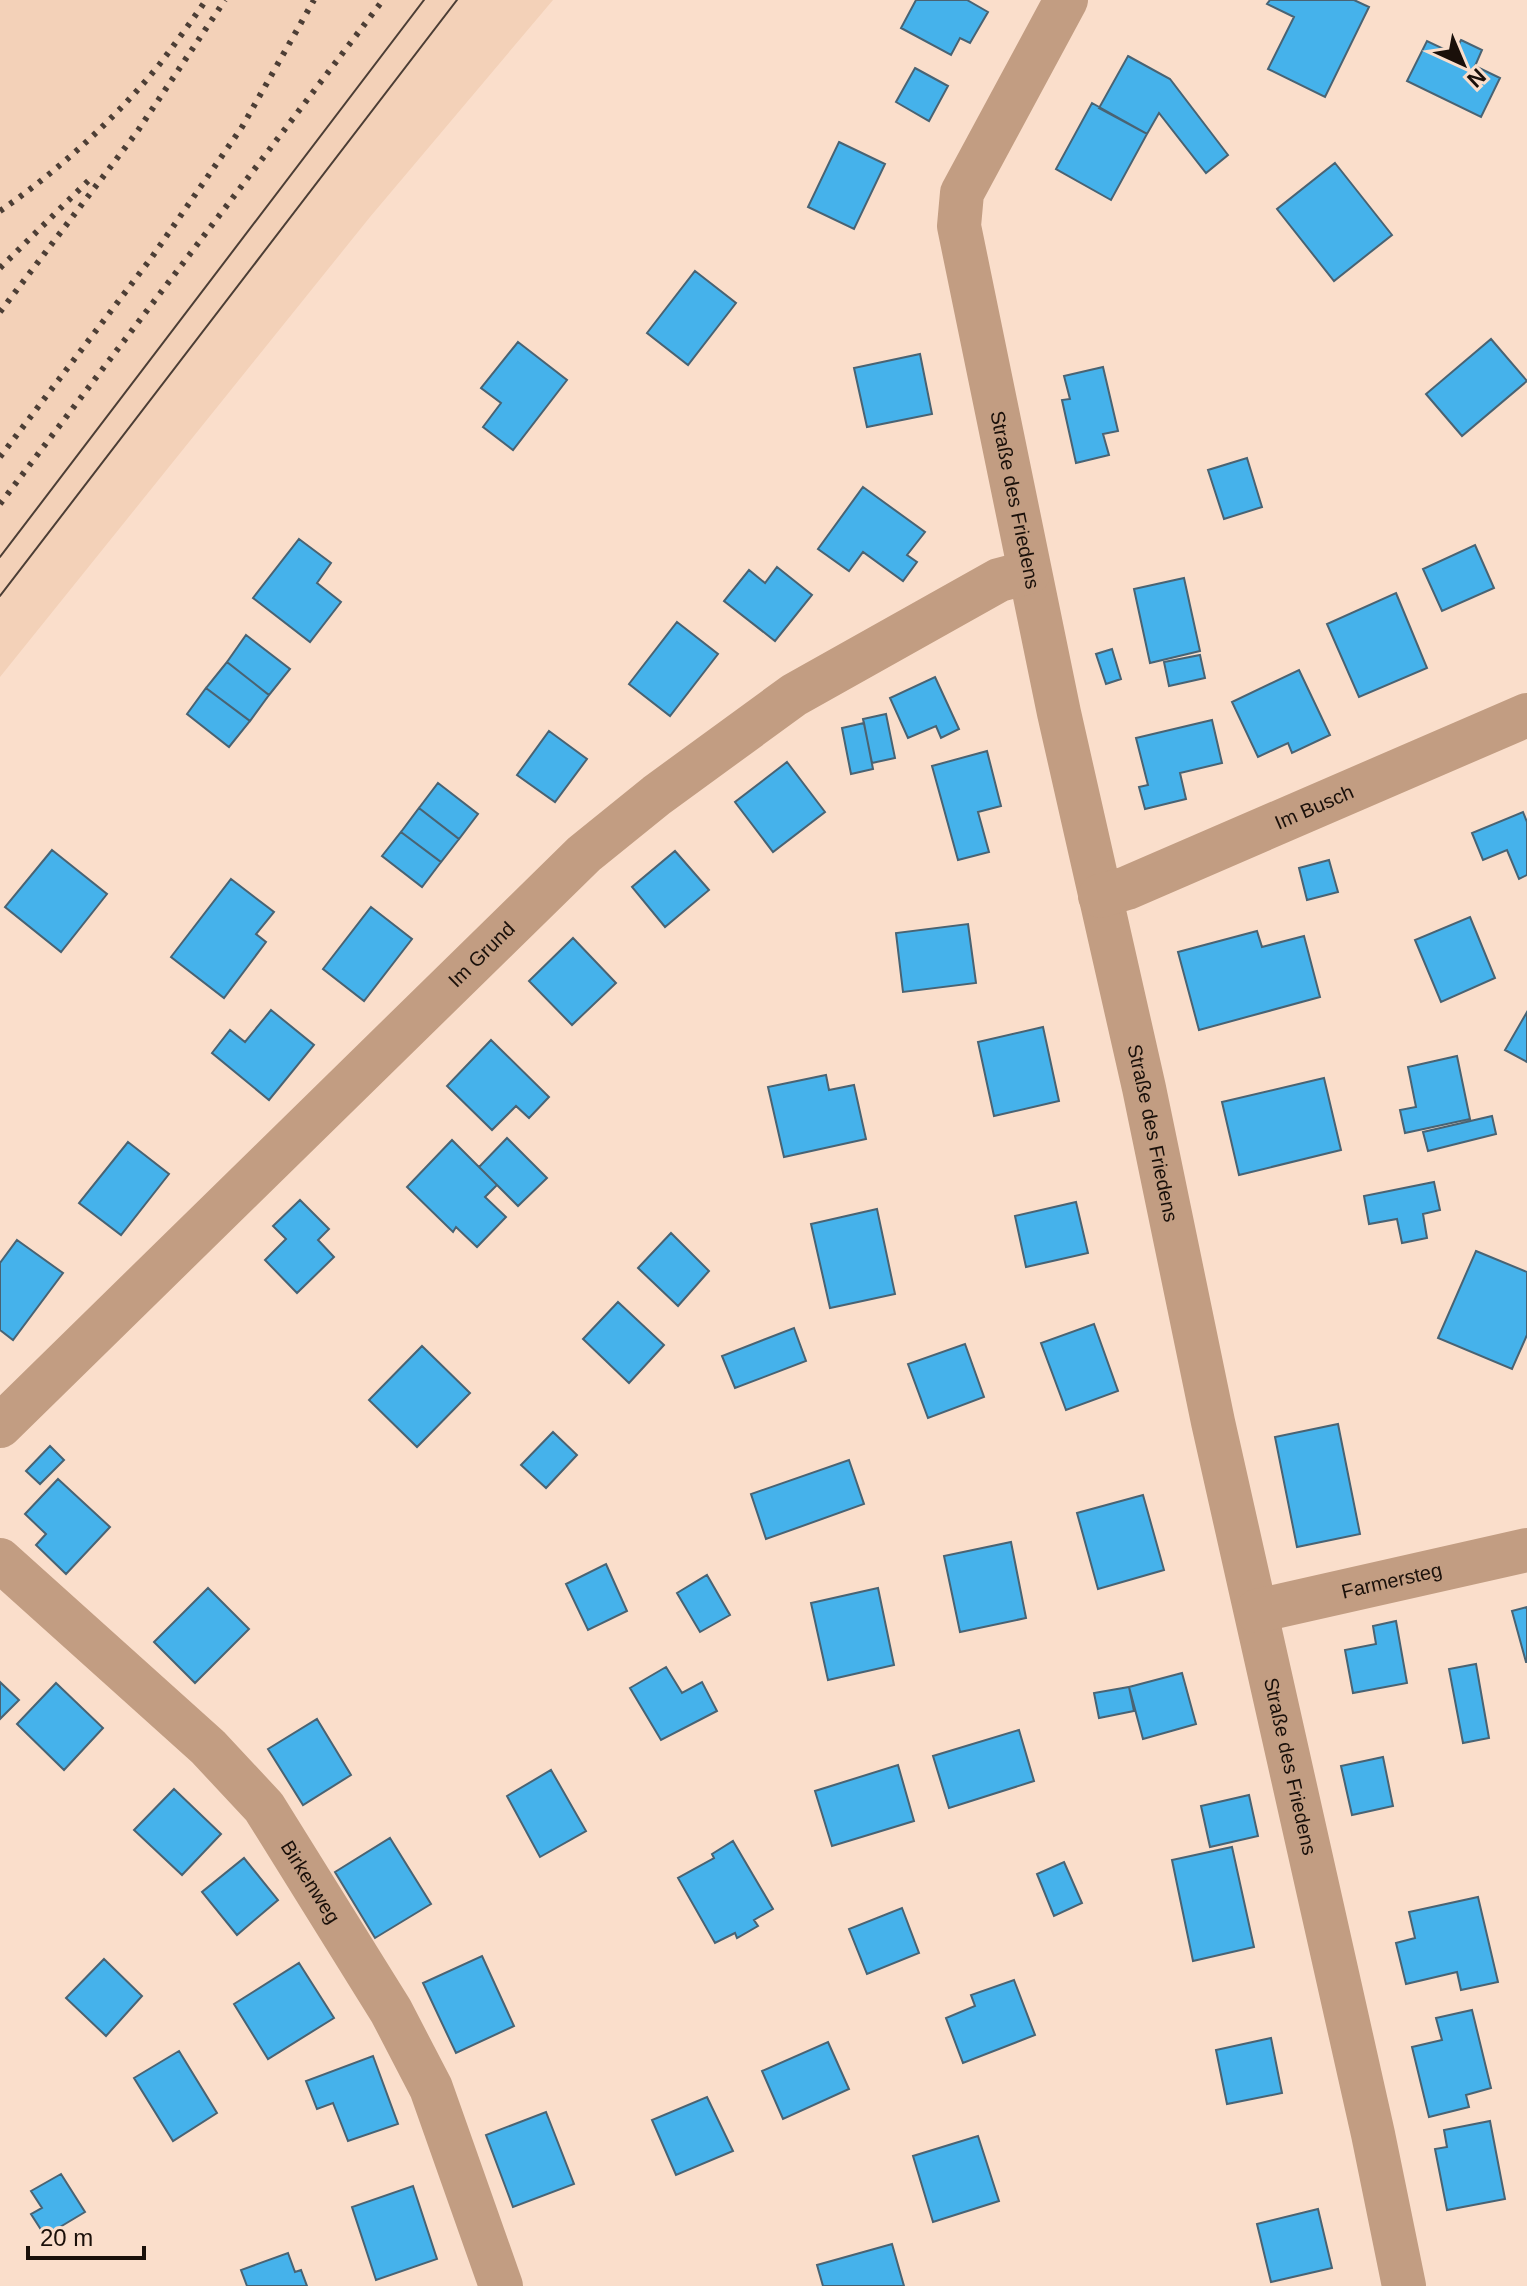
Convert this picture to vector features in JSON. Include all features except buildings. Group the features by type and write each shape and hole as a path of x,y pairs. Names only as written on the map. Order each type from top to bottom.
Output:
{"street":[{"name":"Straße des Friedens","path":"1066,0 962,193 959,226 1029,572 1404,2286"},
{"name":"Im Grund","path":"0,1426 584,854 657,795 794,695 999,580 1029,572"},
{"name":"Im Busch","path":"1100,896 1127,888 1527,715"},
{"name":"Farmersteg","path":"1257,1611 1527,1550"},
{"name":"Birkenweg","path":"0,1560 208,1747 264,1807 384,1999 431,2088 501,2286"}],"shaded area":[{"path":"0,0 553,0 370,217 0,677"}],"tram line":[{"path":"0,557 424,0"},
{"path":"0,596 457,0"}],"railway":[{"path":"0,211 64,162 104,125 159,65 206,0"},
{"path":"0,312 137,132 225,0"},
{"path":"0,457 152,257 242,127 314,0"},
{"path":"0,504 383,0"},
{"path":"0,268 91,178"}]}
